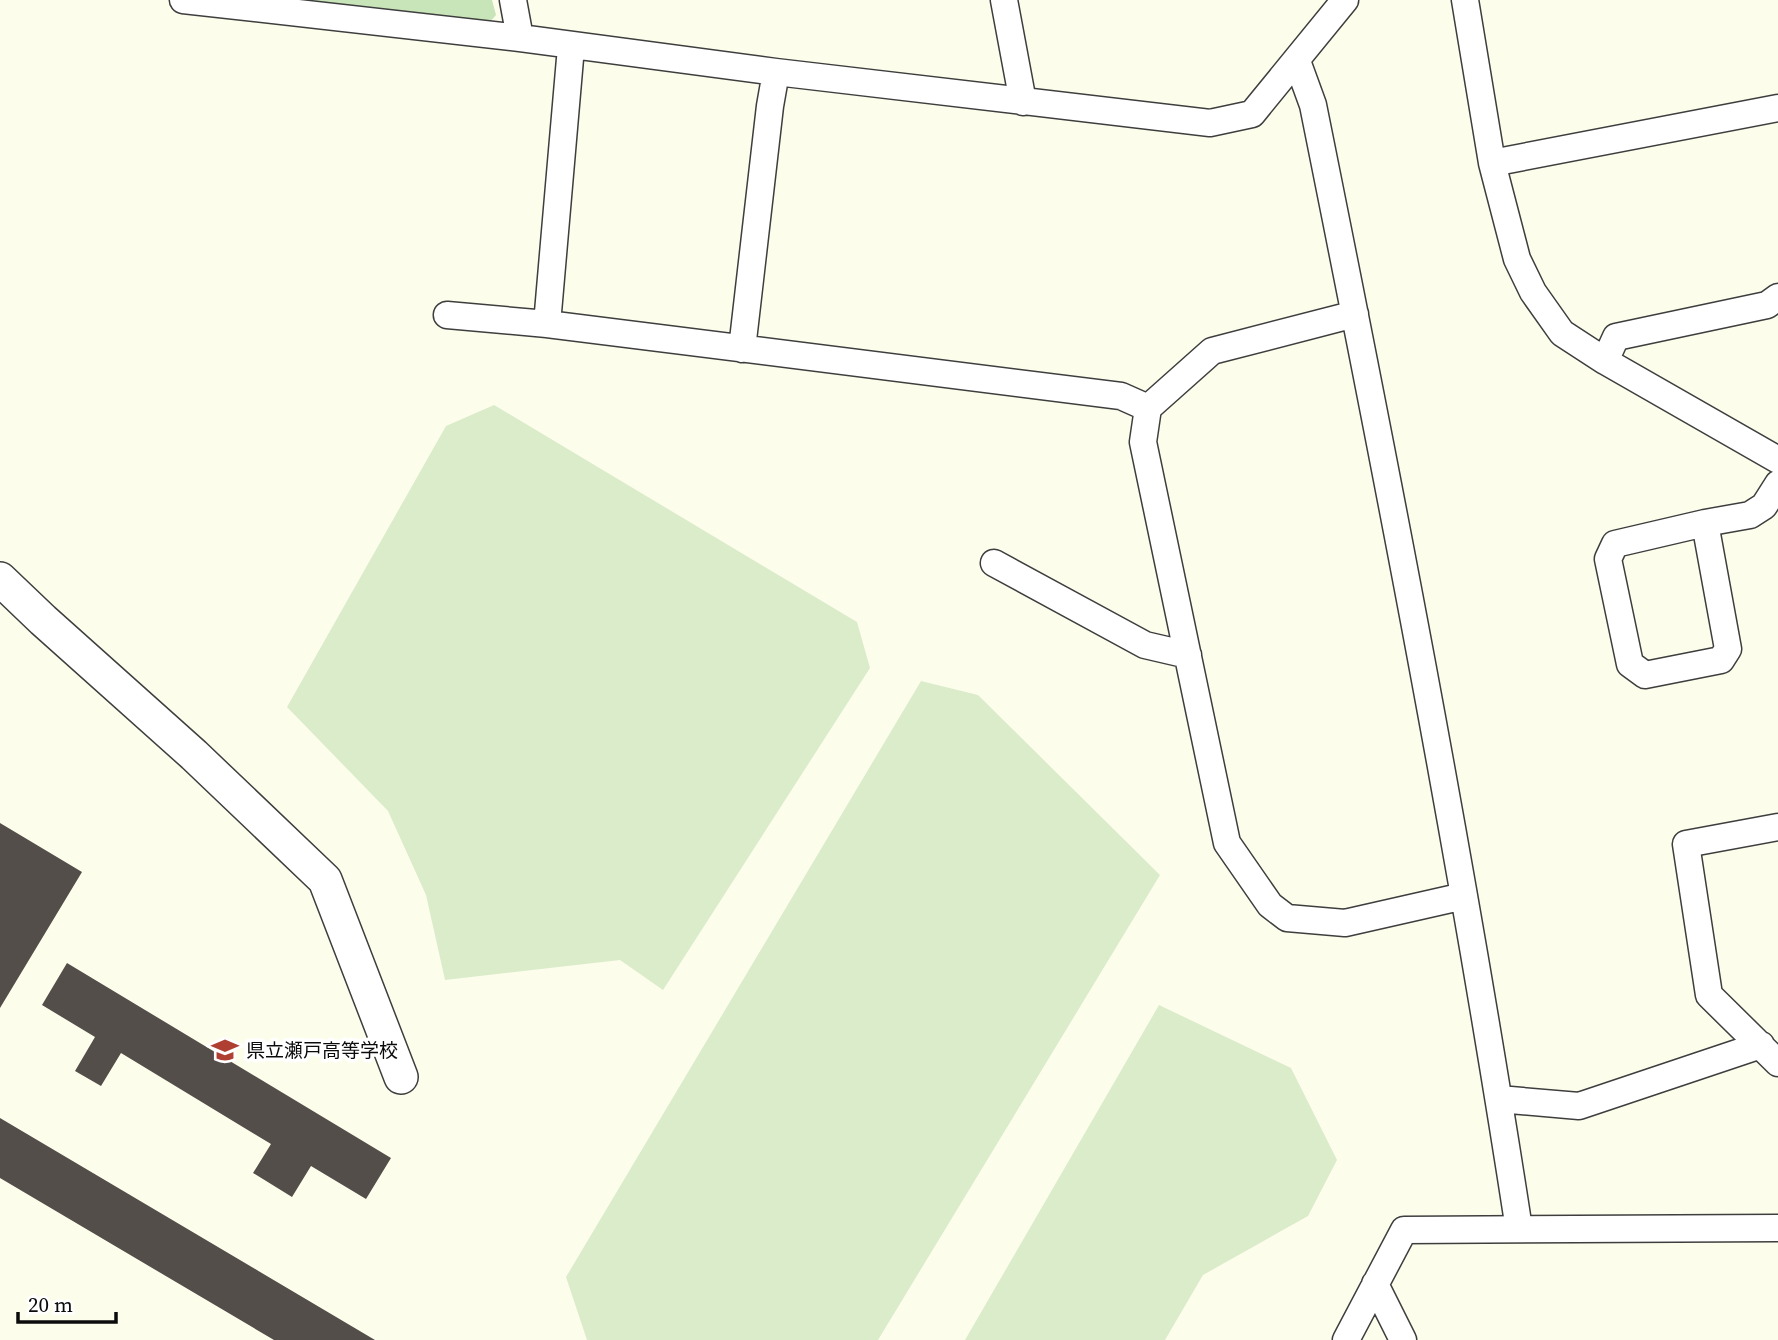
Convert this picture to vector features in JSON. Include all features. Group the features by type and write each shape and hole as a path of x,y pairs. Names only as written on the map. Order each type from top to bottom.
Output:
{"street":[{"path":"183,0 520,38 571,47 1023,102 1210,122 1252,114 1345,0"},
{"path":"513,0 520,38"},
{"path":"1004,0 1023,102"},
{"path":"1465,0 1492,163 1517,259 1533,292 1562,333 1605,361 1778,460"},
{"path":"547,324 571,47"},
{"path":"1297,61 1313,105 1425,676 1499,1098 1519,1229"},
{"path":"743,349 776,72"},
{"path":"1492,163 1778,108"},
{"path":"1605,361 1616,337 1767,305 1778,297"},
{"path":"1355,314 1212,351 1148,408 1143,442 1227,843 1270,905 1287,918 1345,923 1464,896"},
{"path":"447,315 547,324 1121,396 1148,408"},
{"path":"1705,523 1728,649 1721,660 1645,675 1630,664 1608,559 1615,544 1705,523 1750,515 1764,506 1778,484"},
{"path":"995,562 1145,645 1188,655"},
{"path":"0,579 194,755 325,880 401,1077"},
{"path":"1773,1057 1709,995 1686,844 1778,827"},
{"path":"1499,1098 1579,1106 1773,1057"},
{"path":"1346,1340 1404,1230 1778,1228"},
{"path":"1376,1284 1403,1340"}],"green space":[{"path":"278,0 492,0 496,15 489,23"},
{"path":"494,405 857,622 870,668 663,990 620,960 445,980 426,895 388,811 287,707 446,426"},
{"path":"921,681 978,695 1160,875 878,1340 587,1340 566,1277"},
{"path":"1159,1005 1291,1068 1337,1160 1308,1216 1203,1275 1165,1340 965,1340"}],"building":[{"path":"0,823 82,872 0,1008"},
{"path":"67,963 391,1158 366,1199 311,1166 292,1197 253,1173 271,1144 121,1053 101,1086 75,1071 95,1037 42,1005"},
{"path":"0,1118 375,1340 274,1340 0,1178"}],"place":[{"name":"県立瀬戸高等学校","path":"225,1050"}]}
